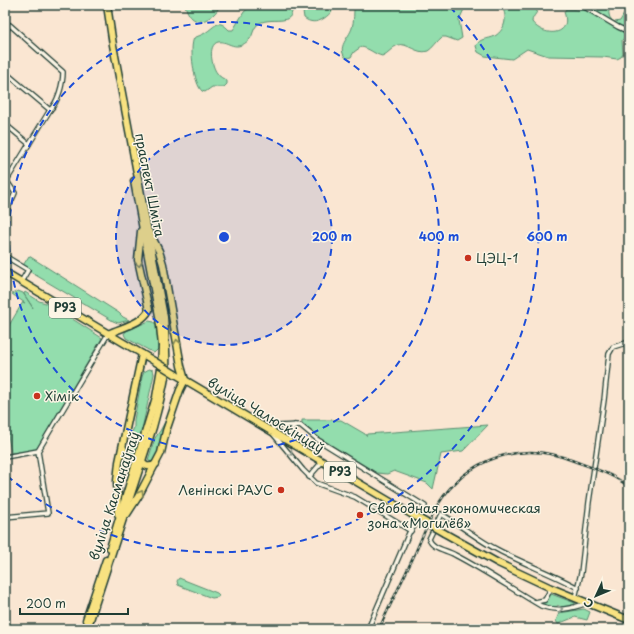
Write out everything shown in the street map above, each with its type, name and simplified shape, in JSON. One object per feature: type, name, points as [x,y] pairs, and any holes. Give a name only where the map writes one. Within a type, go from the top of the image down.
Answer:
[{"type":"main road","name":"праспект Шміта","points":[[104,5],[108,40],[144,226],[164,317],[166,349],[164,369]]},
{"type":"main road","name":"праспект Шміта","points":[[107,5],[144,226]]},
{"type":"main road","points":[[108,334],[140,320],[146,316],[149,310],[138,260],[144,226]]},
{"type":"main road","points":[[120,519],[138,497],[156,464],[161,453],[166,431],[185,380],[181,366],[163,264],[159,252],[144,226]]},
{"type":"main road","name":"вуліца Чалюскінцаў","points":[[5,272],[291,442],[322,462],[444,533],[498,563],[551,588],[629,620]]},
{"type":"main road","points":[[120,519],[117,481],[122,446],[142,354]]},
{"type":"main road","name":"вуліца Касманаўтаў","points":[[83,629],[89,617],[140,458],[161,399],[164,369]]},
{"type":"main road","points":[[122,446],[129,458],[140,458],[146,466],[149,467],[156,464]]},
{"type":"main road","name":"вуліца Касманаўтаў","points":[[87,629],[89,617]]},
{"type":"street","points":[[581,5],[629,32]]},
{"type":"street","points":[[5,31],[10,25],[63,72],[63,79],[54,106],[6,180],[15,193],[5,215]]},
{"type":"street","points":[[5,72],[50,110]]},
{"type":"street","points":[[5,124],[29,144]]},
{"type":"street","points":[[5,256],[28,270],[21,282]]},
{"type":"street","points":[[5,517],[48,513],[38,451],[108,334]]},
{"type":"street","points":[[575,598],[581,573],[609,354],[613,347],[629,342]]},
{"type":"street","points":[[291,442],[289,434],[295,425]]},
{"type":"street","points":[[411,530],[355,497],[316,483],[309,477],[270,430],[278,426],[300,425],[323,443],[426,506],[423,514]]},
{"type":"street","points":[[5,457],[38,451]]},
{"type":"street","points":[[309,477],[322,462]]},
{"type":"street","points":[[578,588],[564,580],[521,562],[496,549],[441,514],[429,539],[430,542],[437,547],[480,569],[549,610],[573,608],[588,603]]},
{"type":"street","points":[[368,629],[411,530],[416,524]]},
{"type":"street","points":[[534,602],[545,600],[551,588]]},
{"type":"green space","points":[[185,5],[220,5],[217,11],[208,19],[199,21],[195,20],[189,15]]},
{"type":"green space","points":[[259,5],[292,5],[292,13],[285,19],[262,22],[257,25],[250,39],[240,46],[222,42],[215,44],[212,47],[212,61],[215,70],[219,76],[227,81],[227,84],[224,87],[212,87],[205,92],[202,91],[199,87],[193,66],[192,50],[194,38],[204,34],[217,24],[222,24],[229,30],[233,30],[244,12],[250,7]]},
{"type":"green space","points":[[302,5],[336,5],[326,17],[313,22],[304,18]]},
{"type":"green space","points":[[354,5],[466,5],[459,20],[462,38],[457,41],[442,37],[430,50],[424,52],[405,45],[398,45],[382,56],[361,47],[354,52],[351,57],[346,58],[342,50],[352,28],[354,19]]},
{"type":"green space","points":[[501,5],[537,5],[537,12],[532,22],[543,31],[556,32],[561,30],[564,26],[566,20],[564,12],[566,9],[580,10],[594,5],[610,5],[609,15],[615,22],[620,21],[624,14],[629,11],[629,37],[626,36],[622,40],[623,54],[617,59],[603,57],[548,56],[527,49],[512,59],[485,56],[478,52],[476,46],[480,41],[495,36],[502,30],[505,22],[505,14]]},
{"type":"green space","points":[[29,256],[129,320],[118,323],[113,321],[22,267]]},
{"type":"green space","name":"Хімік","points":[[18,291],[23,293],[33,308],[24,294],[25,292],[39,301],[49,304],[102,338],[36,450],[11,453],[8,435],[5,433],[5,332],[23,302],[25,303],[12,294]]},
{"type":"green space","points":[[149,321],[154,322],[157,327],[158,349],[154,353],[126,338],[124,334],[126,331]]},
{"type":"green space","points":[[149,369],[153,370],[154,374],[137,452],[135,454],[131,453],[130,450],[131,434],[134,428],[134,420],[142,377],[144,372]]},
{"type":"green space","points":[[166,420],[167,421],[157,456],[155,461],[151,462],[148,460],[155,438]]},
{"type":"green space","points":[[302,420],[341,420],[366,436],[367,434],[488,425],[463,451],[441,454],[433,489],[427,483],[394,471],[387,474],[377,473],[318,437],[302,423]]},
{"type":"green space","points":[[179,578],[219,595],[218,597],[212,598],[178,585],[177,581]]},
{"type":"green space","points":[[551,594],[575,604],[558,608],[542,605],[542,603],[545,602]]},
{"type":"green space","points":[[584,609],[590,612],[587,620],[575,617],[558,624],[556,621],[559,613]]},
{"type":"railway","points":[[379,629],[437,506],[449,489],[464,475],[480,465],[497,457],[516,453],[535,452],[554,455],[574,461],[616,478],[629,487]]},
{"type":"place","name":"ЦЭЦ-1","points":[[468,258]]},
{"type":"place","name":"Хімік","points":[[37,396]]},
{"type":"place","name":"Ленінскі РАУС","points":[[281,490]]},
{"type":"place","name":"Свободная экономическая зона «Могилёв»","points":[[360,515]]}]
